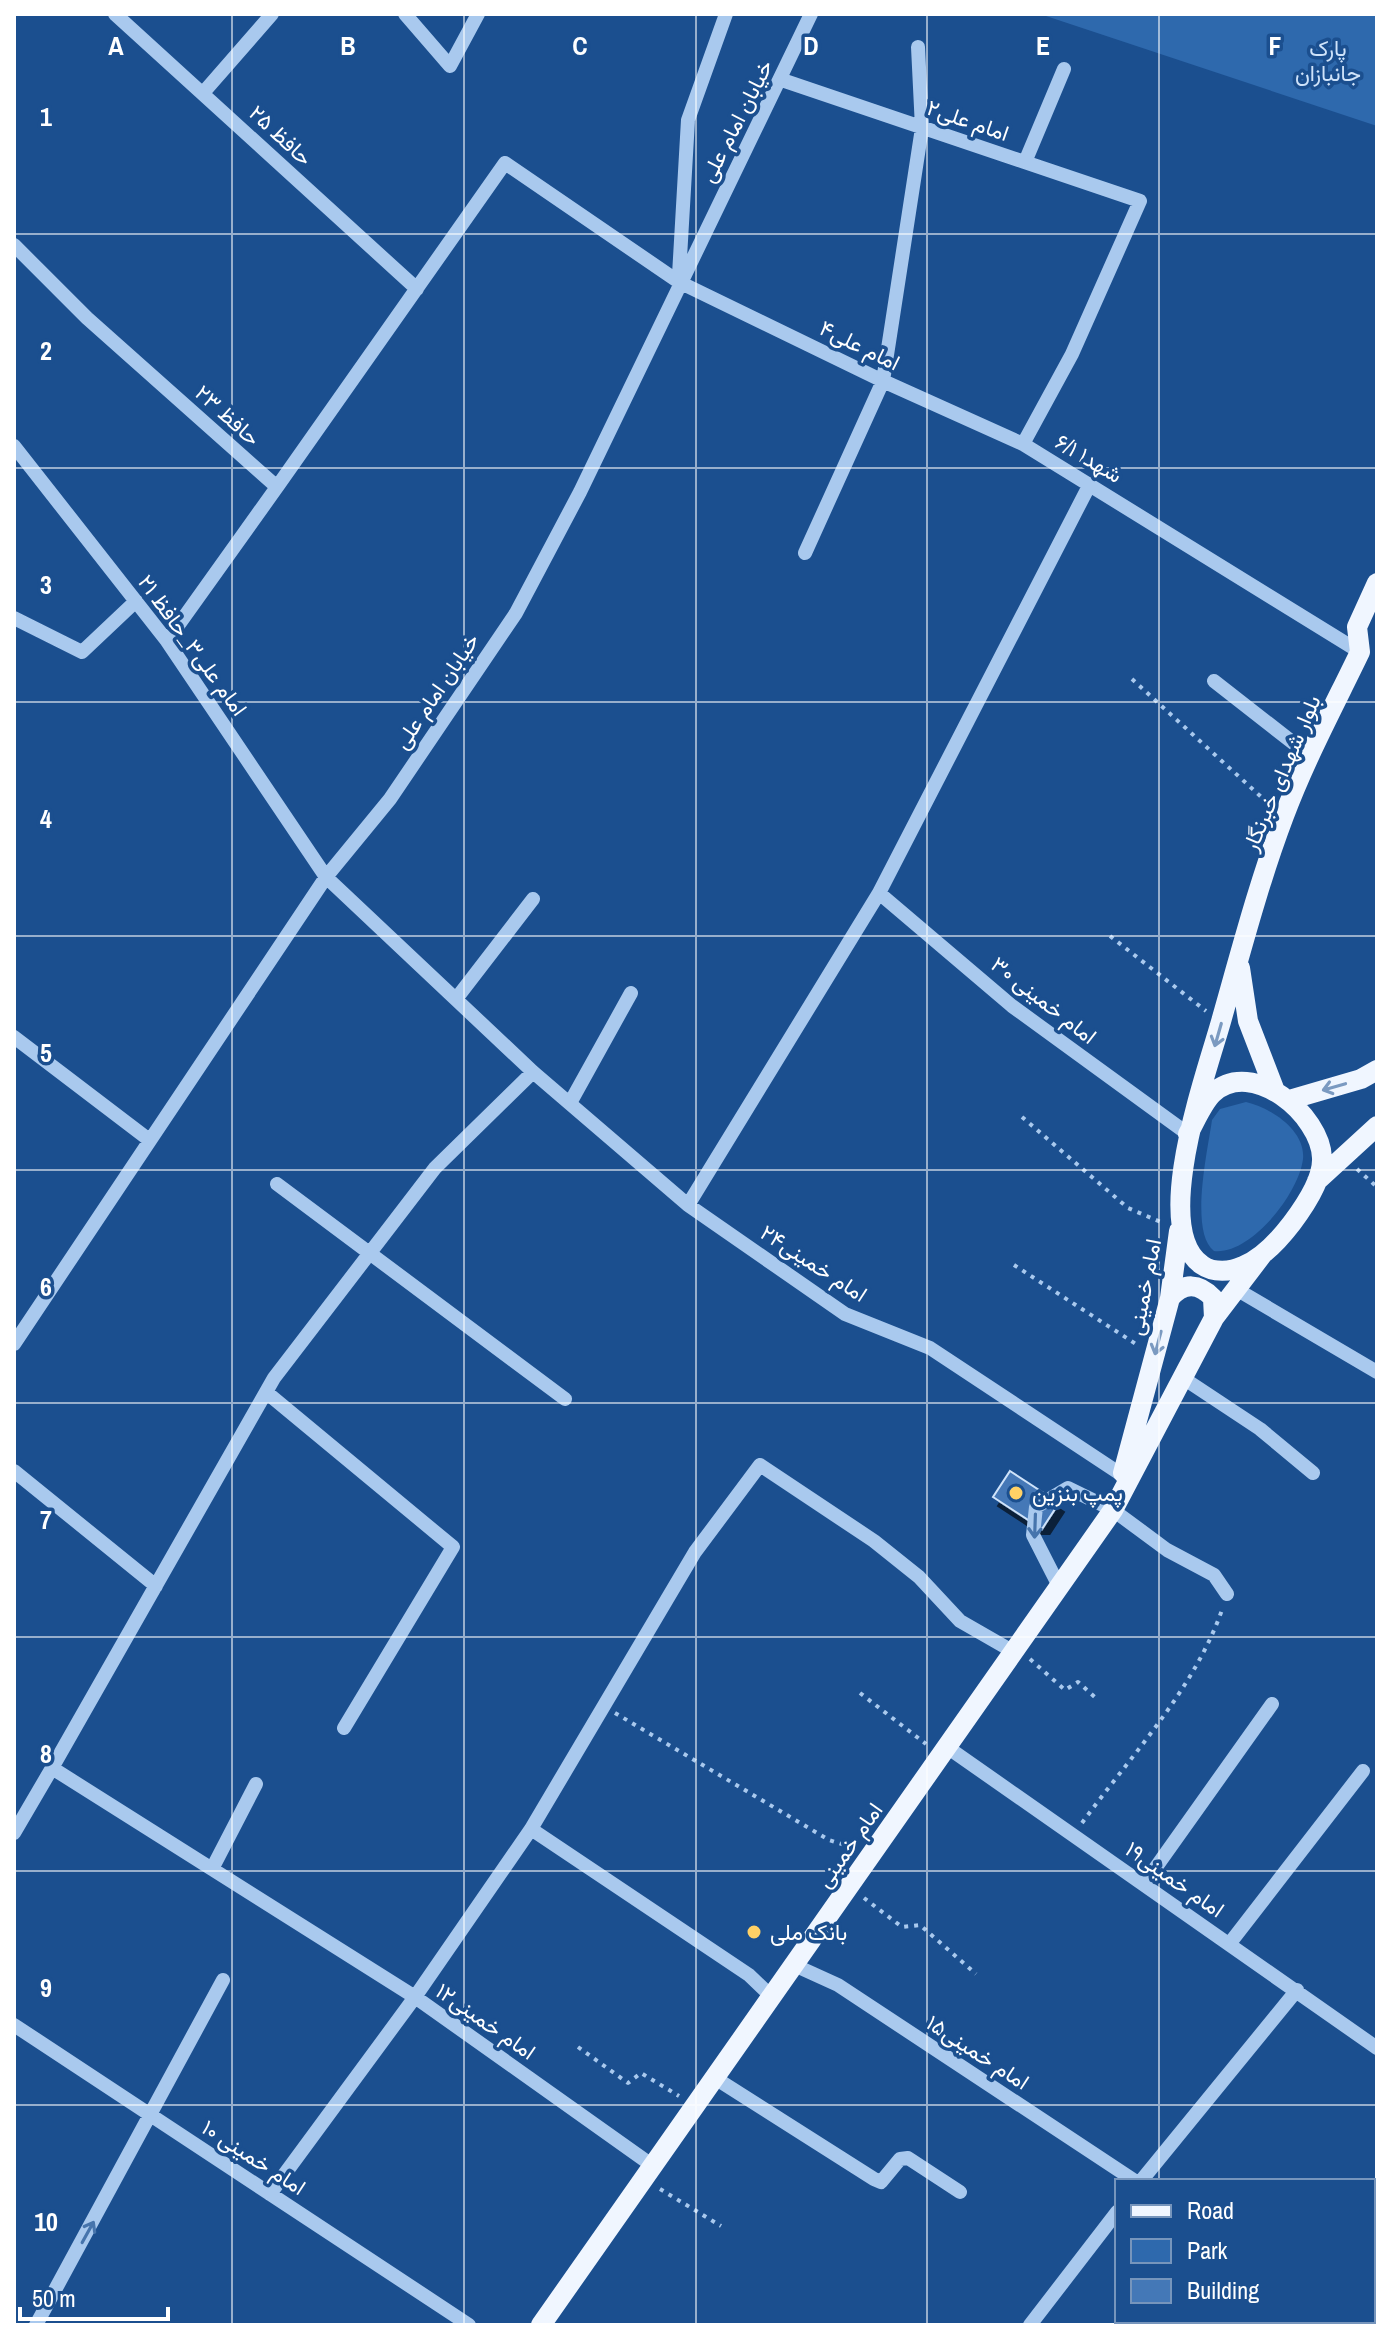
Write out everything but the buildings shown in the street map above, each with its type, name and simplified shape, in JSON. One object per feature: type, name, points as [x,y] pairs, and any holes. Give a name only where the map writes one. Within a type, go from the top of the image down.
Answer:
[{"type":"main road","points":[[1368,647],[1357,627],[1377,583]]},
{"type":"main road","name":"بلوار شهدای خبرنگار","points":[[1188,1134],[1238,960],[1284,817],[1310,756],[1368,647]]},
{"type":"main road","name":"بلوار شهدای خبرنگار","points":[[1238,960],[1248,1021],[1282,1096]]},
{"type":"main road","points":[[1282,1096],[1361,1079],[1377,1070]]},
{"type":"main road","points":[[1247,1083],[1282,1096],[1318,1136],[1323,1160],[1314,1184],[1302,1209],[1262,1255],[1241,1267],[1224,1271],[1207,1269],[1191,1258],[1180,1221],[1188,1134],[1212,1093],[1226,1085],[1247,1083]]},
{"type":"main road","points":[[1314,1184],[1377,1126]]},
{"type":"main road","name":"امام خمینی","points":[[1113,1510],[1170,1298],[1180,1221]]},
{"type":"main road","name":"امام خمینی","points":[[541,2325],[1113,1510],[1214,1318],[1262,1255]]},
{"type":"main road","points":[[1170,1298],[1186,1286],[1197,1286],[1213,1298],[1214,1318]]},
{"type":"street","name":"حافظ ۲۵","points":[[115,14],[417,289]]},
{"type":"street","points":[[203,93],[272,14]]},
{"type":"street","points":[[405,14],[450,66],[478,14]]},
{"type":"street","points":[[679,282],[688,120],[726,14]]},
{"type":"street","name":"خیابان امام علی","points":[[14,1344],[148,1139],[326,877],[390,799],[516,613],[580,492],[679,282],[782,80],[811,14]]},
{"type":"street","points":[[805,553],[883,381],[922,128],[918,47]]},
{"type":"street","points":[[1025,162],[1064,69]]},
{"type":"street","name":"امام علی۲","points":[[782,80],[1140,201]]},
{"type":"street","name":"امام علی۴","points":[[417,289],[505,163],[679,282],[883,381],[1023,444]]},
{"type":"street","name":"شهد۱ ۶/۱","points":[[1140,201],[1072,354],[1023,444],[1368,647]]},
{"type":"street","name":"حافظ ۲۳","points":[[14,245],[87,318],[277,487]]},
{"type":"street","points":[[167,641],[417,289]]},
{"type":"street","name":"امام علی۳_حافظ ۲۱","points":[[14,446],[167,641],[326,877],[456,999]]},
{"type":"street","points":[[688,1205],[879,893],[1090,484]]},
{"type":"street","points":[[14,618],[82,652],[136,601]]},
{"type":"street","points":[[1214,681],[1310,756]]},
{"type":"street","name":"امام خمینی ۳۰","points":[[879,893],[1012,1006],[1188,1134]]},
{"type":"street","points":[[456,999],[533,899]]},
{"type":"street","points":[[570,1103],[631,993]]},
{"type":"street","name":"امام خمینی۲۴","points":[[456,999],[533,1072],[688,1205],[845,1314],[930,1348],[1122,1475]]},
{"type":"street","points":[[14,1037],[148,1139]]},
{"type":"street","points":[[14,1833],[266,1392],[435,1168],[533,1072]]},
{"type":"street","points":[[277,1184],[565,1399]]},
{"type":"street","points":[[1236,1289],[1377,1372]]},
{"type":"street","points":[[1183,1378],[1260,1429],[1313,1473]]},
{"type":"street","points":[[266,1392],[453,1547],[344,1728]]},
{"type":"street","points":[[52,1768],[415,1997],[531,1829],[695,1552],[760,1465],[874,1541],[919,1577],[960,1621],[1015,1649]]},
{"type":"street","points":[[14,1471],[156,1586]]},
{"type":"street","points":[[1059,1586],[1033,1535],[1036,1507],[1068,1488],[1113,1510],[1167,1550],[1214,1575],[1227,1594]]},
{"type":"street","points":[[1144,1884],[1272,1704]]},
{"type":"street","name":"امام خمینی۱۹","points":[[944,1751],[1073,1835],[1377,2048]]},
{"type":"street","points":[[1230,1943],[1363,1771]]},
{"type":"street","points":[[212,1869],[256,1784]]},
{"type":"street","points":[[531,1829],[749,1975],[772,1997]]},
{"type":"street","name":"امام خمینی۱۵","points":[[794,1965],[838,1985],[1135,2179]]},
{"type":"street","points":[[36,2325],[223,1980]]},
{"type":"street","points":[[1140,2179],[1297,1990]]},
{"type":"street","name":"امام خمینی۱۲","points":[[270,2194],[415,1997],[649,2172]]},
{"type":"street","name":"امام خمینی ۱۰","points":[[14,2025],[469,2325]]},
{"type":"street","points":[[715,2078],[874,2179],[881,2182],[900,2159],[908,2158],[960,2192]]},
{"type":"street","points":[[1030,2325],[1115,2215]]},
{"type":"path","points":[[1132,679],[1220,763],[1284,817]]},
{"type":"path","points":[[1110,936],[1174,989],[1221,1021]]},
{"type":"path","points":[[1022,1117],[1128,1208],[1180,1221]]},
{"type":"path","points":[[1343,1157],[1377,1187]]},
{"type":"path","points":[[1014,1265],[1155,1356]]},
{"type":"path","points":[[1073,1835],[1161,1719],[1211,1642],[1227,1594]]},
{"type":"path","points":[[1015,1649],[1065,1690],[1078,1682],[1097,1699]]},
{"type":"path","points":[[860,1693],[944,1751]]},
{"type":"path","points":[[603,1706],[829,1840],[872,1854]]},
{"type":"path","points":[[849,1887],[902,1927],[920,1925],[976,1974]]},
{"type":"path","points":[[578,2047],[628,2083],[641,2073],[695,2106]]},
{"type":"path","points":[[649,2172],[721,2226]]},
{"type":"green space","name":"پارک جانبازان","points":[[1040,14],[1377,14],[1377,126]]},
{"type":"green space","points":[[1246,1102],[1275,1115],[1299,1139],[1303,1159],[1300,1173],[1283,1204],[1257,1233],[1228,1250],[1214,1251],[1207,1241],[1201,1209],[1212,1120],[1220,1109]]},
{"type":"place","name":"پمپ بنزین","points":[[1016,1493]]},
{"type":"place","name":"بانک ملی","points":[[754,1932]]}]
